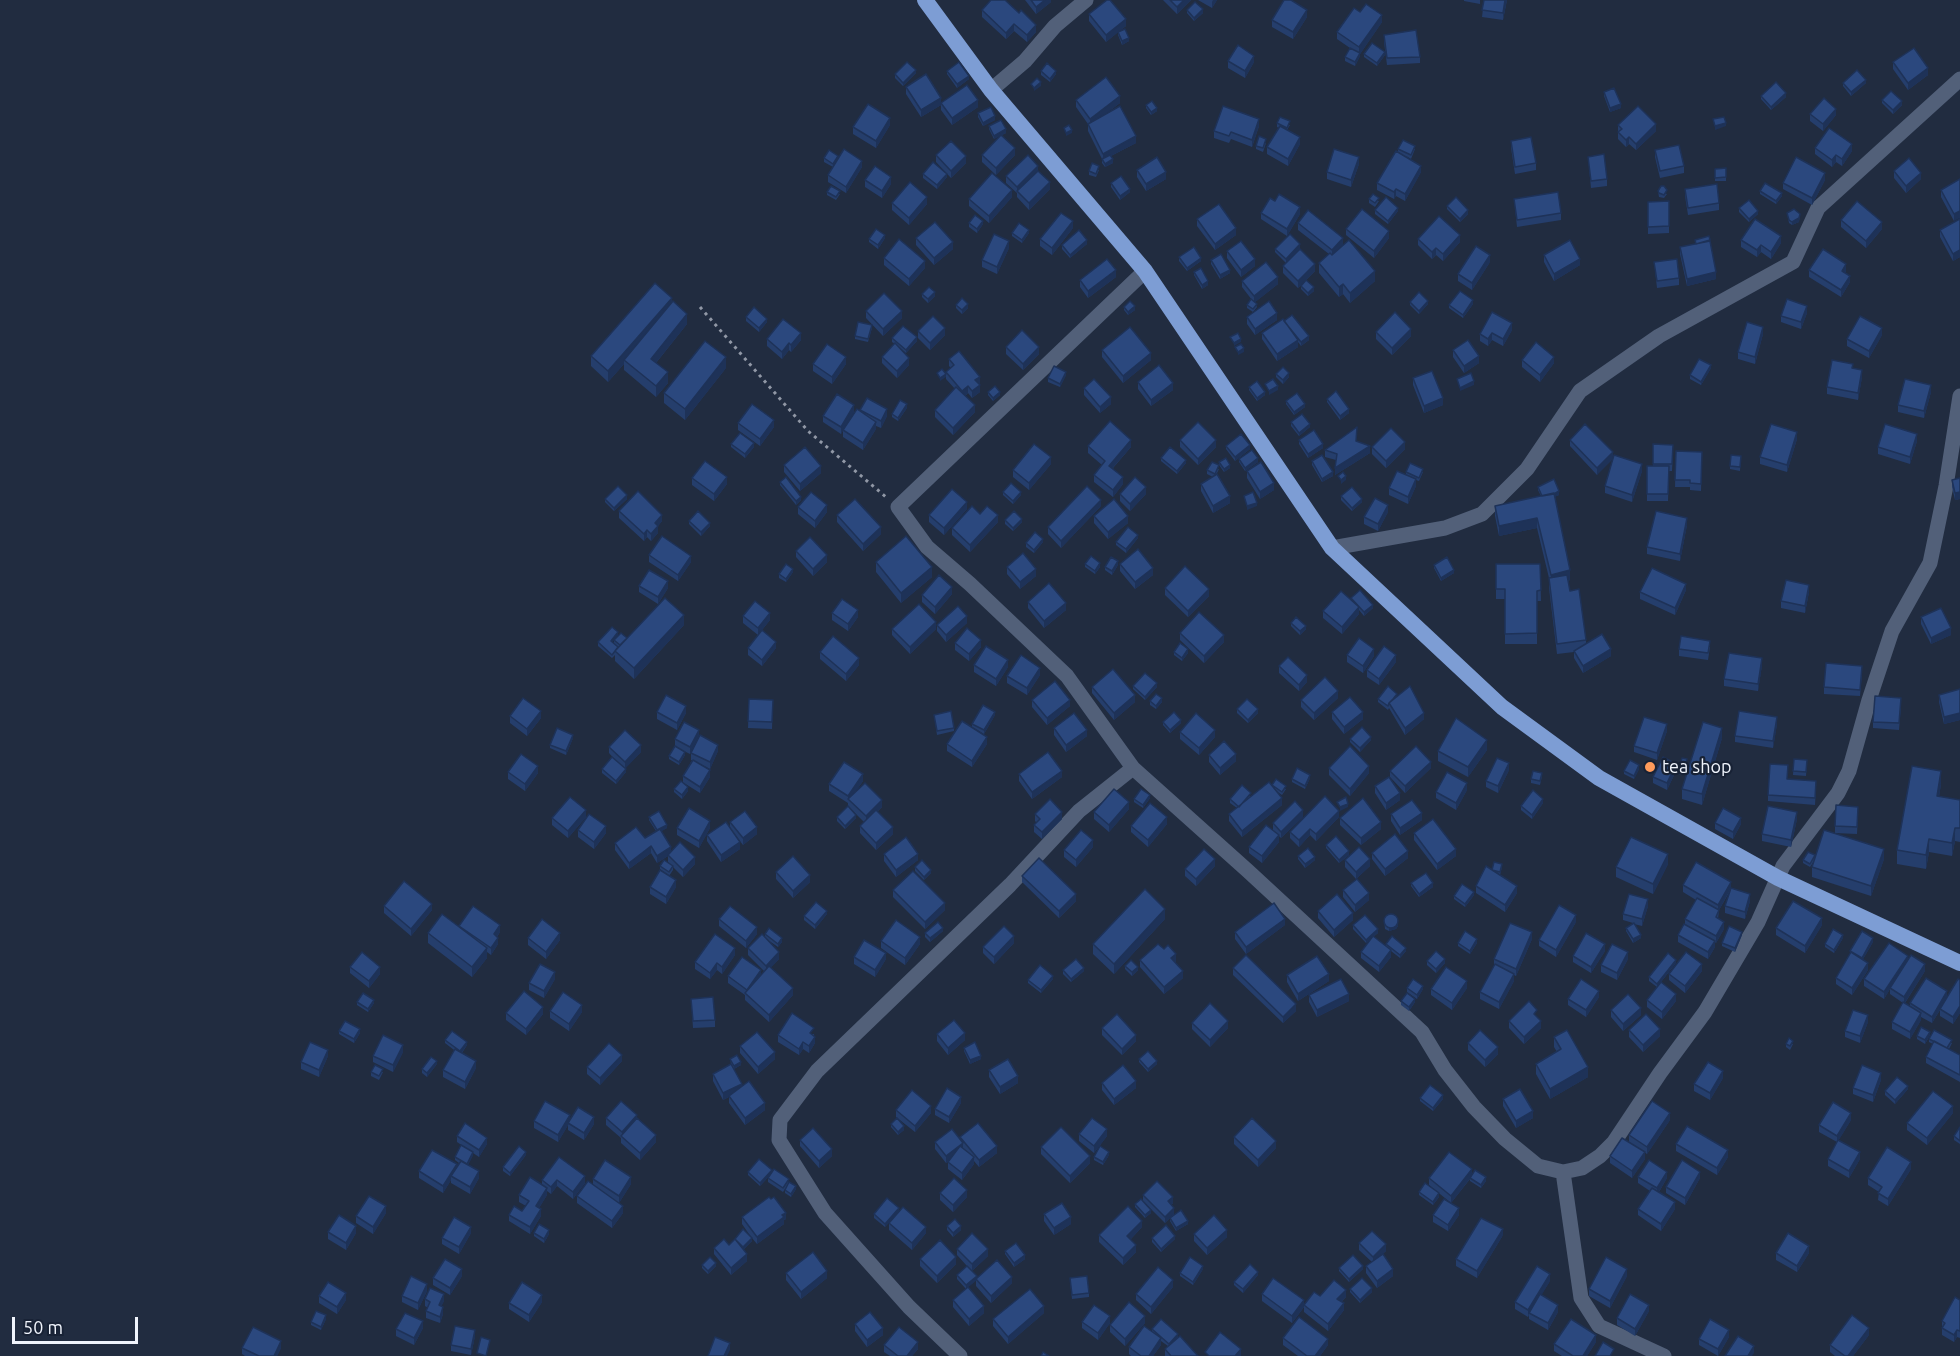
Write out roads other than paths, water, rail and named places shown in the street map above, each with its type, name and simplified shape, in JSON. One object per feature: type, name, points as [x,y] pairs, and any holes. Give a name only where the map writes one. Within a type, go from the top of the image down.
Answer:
[{"type":"highway","points":[[925,0],[991,90],[1145,271],[1332,548],[1502,707],[1599,778],[1778,878],[1960,963]]},
{"type":"street","points":[[991,90],[1025,61],[1055,26],[1086,0]]},
{"type":"street","points":[[1332,548],[1444,528],[1482,514],[1527,469],[1580,391],[1659,336],[1793,262],[1818,208],[1960,79]]},
{"type":"street","points":[[1145,271],[898,507],[927,547],[970,584],[1066,676],[1133,768],[1422,1032],[1445,1070],[1474,1107],[1505,1139],[1538,1166],[1563,1172],[1582,1168],[1600,1156],[1614,1142],[1660,1073],[1705,1012],[1758,922],[1783,866],[1838,793],[1849,771],[1869,700],[1892,632],[1929,562],[1946,486],[1960,396]]},
{"type":"street","points":[[960,1356],[909,1307],[825,1213],[779,1140],[780,1120],[817,1071],[1010,885],[1079,811],[1133,768]]},
{"type":"street","points":[[1563,1172],[1581,1298],[1599,1326],[1664,1356]]},
{"type":"place","name":"tea shop","points":[[1650,767]]}]
